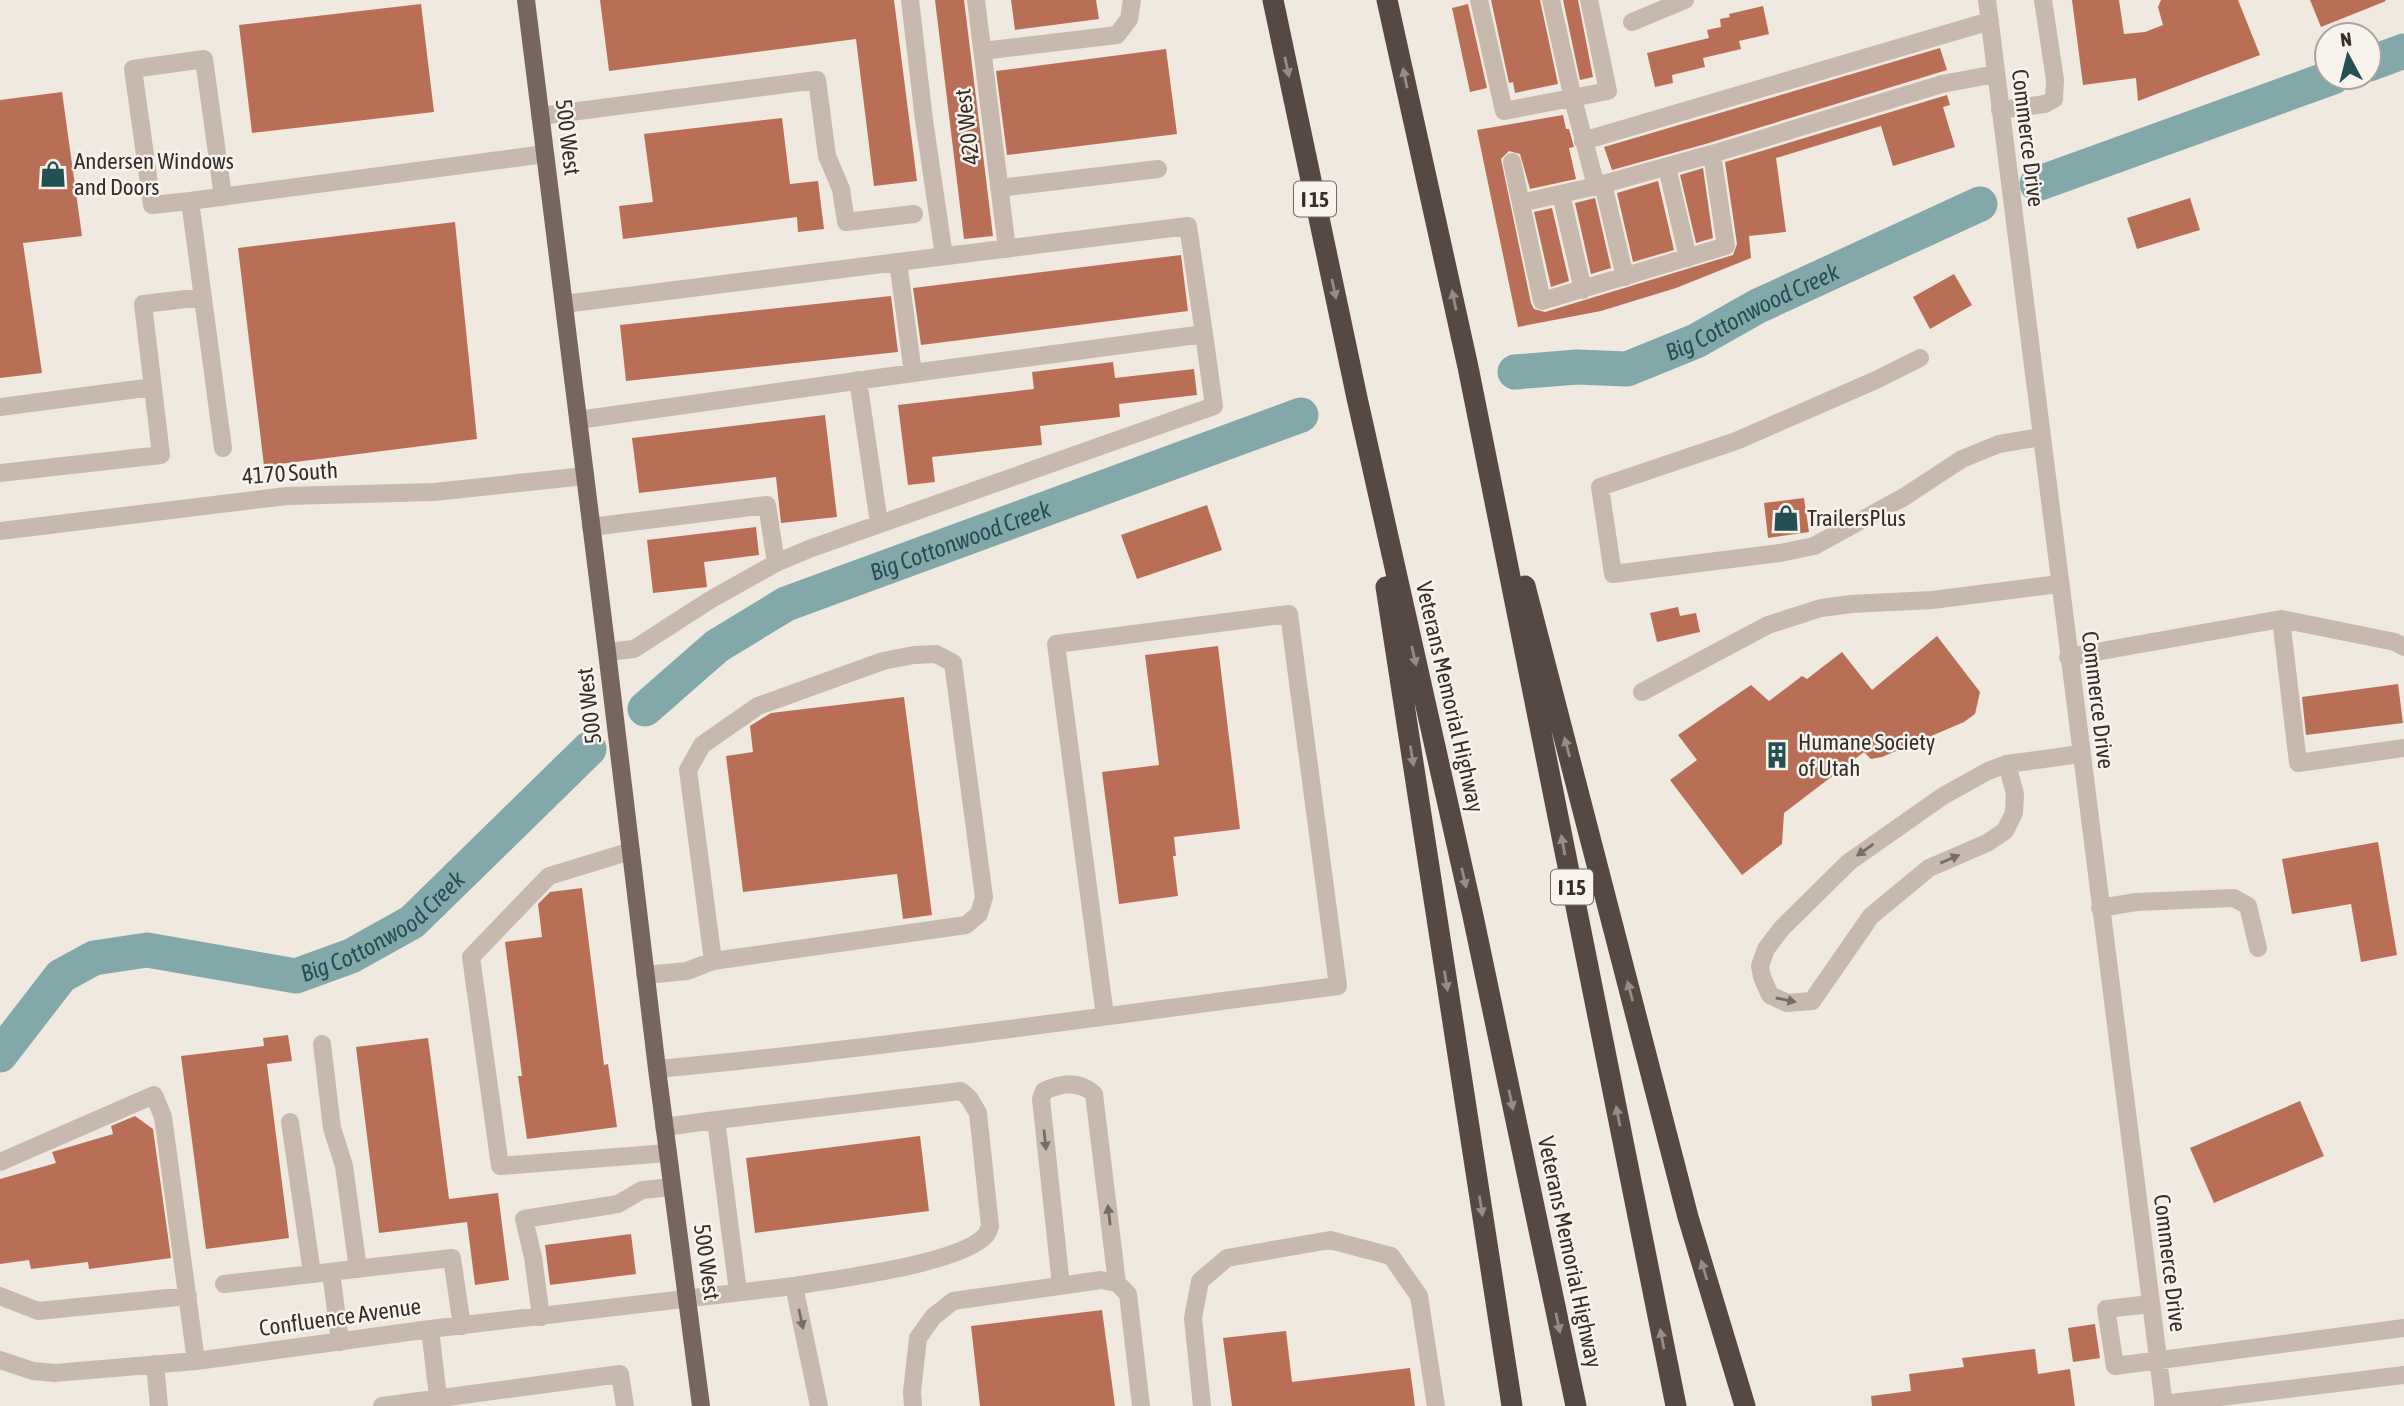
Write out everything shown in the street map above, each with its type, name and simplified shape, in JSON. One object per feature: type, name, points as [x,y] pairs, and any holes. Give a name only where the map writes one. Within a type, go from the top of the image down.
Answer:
[{"type":"highway","name":"Veterans Memorial Highway","points":[[1273,0],[1357,398],[1476,930],[1576,1406]]},
{"type":"highway","name":"I 15","points":[[1387,0],[1468,367],[1676,1406]]},
{"type":"highway","points":[[1468,367],[1688,1217],[1745,1406]]},
{"type":"highway","points":[[1357,398],[1512,1406]]},
{"type":"main road","name":"500 West","points":[[526,0],[671,1187],[701,1406]]},
{"type":"street","points":[[910,0],[944,256]]},
{"type":"street","name":"420 West","points":[[976,0],[1007,249]]},
{"type":"street","points":[[982,51],[1117,35],[1129,19],[1132,0]]},
{"type":"street","points":[[1479,0],[1504,111],[1608,91],[1589,0]]},
{"type":"street","points":[[1551,0],[1583,141],[1599,185],[1625,277]]},
{"type":"street","points":[[1632,22],[1685,0]]},
{"type":"street","name":"Commerce Drive","points":[[1987,0],[2163,1405]]},
{"type":"street","points":[[2000,110],[2045,104],[2054,99],[2055,80],[2043,0]]},
{"type":"street","points":[[1583,141],[1990,21]]},
{"type":"street","points":[[223,197],[204,59],[133,69],[152,205],[223,197],[545,154]]},
{"type":"street","points":[[1521,203],[1667,167],[1942,84],[1995,74]]},
{"type":"street","points":[[540,116],[817,80],[827,156],[841,190],[846,222],[914,214]]},
{"type":"street","points":[[1512,162],[1542,301],[1726,246],[1712,154]]},
{"type":"street","points":[[1667,167],[1688,258]]},
{"type":"street","points":[[999,188],[1158,169]]},
{"type":"street","points":[[1561,194],[1583,290]]},
{"type":"street","points":[[190,201],[223,448]]},
{"type":"street","points":[[564,304],[1188,226],[1214,406],[879,523],[776,563],[710,600],[635,649],[607,652]]},
{"type":"street","points":[[898,262],[913,373]]},
{"type":"street","points":[[0,473],[161,455],[143,304],[203,297]]},
{"type":"street","points":[[578,420],[1204,334]]},
{"type":"street","points":[[1920,358],[1736,441],[1600,486],[1613,574],[1780,553],[1814,546],[1904,497],[1962,459],[1999,444],[2041,437]]},
{"type":"street","points":[[858,380],[879,523]]},
{"type":"street","points":[[0,407],[153,387]]},
{"type":"street","name":"4170 South","points":[[0,531],[287,496],[434,492],[585,476]]},
{"type":"street","points":[[591,527],[767,505],[776,563]]},
{"type":"street","points":[[1642,692],[1768,625],[1821,608],[1932,600],[2059,584]]},
{"type":"street","points":[[657,1069],[745,1060],[1105,1016],[1338,986],[1289,614],[1056,644],[1105,1016]]},
{"type":"street","points":[[2068,657],[2281,619],[2395,642],[2404,647]]},
{"type":"street","points":[[2281,619],[2298,764],[2404,748]]},
{"type":"street","points":[[645,975],[687,971],[713,961],[966,925],[979,914],[984,897],[953,663],[936,654],[883,661],[758,706],[702,746],[688,770],[713,961]]},
{"type":"street","points":[[2007,765],[2015,794],[2014,813],[2005,831],[1987,843],[1930,868],[1871,916],[1812,1001],[1787,1003],[1770,995],[1760,966],[1766,948],[1849,862],[1969,779],[2007,765],[2080,754]]},
{"type":"street","points":[[631,850],[549,876],[471,957],[500,1166],[668,1153]]},
{"type":"street","points":[[2100,908],[2136,902],[2234,898],[2248,906],[2258,948]]},
{"type":"street","points":[[322,1044],[332,1128],[344,1166],[358,1269]]},
{"type":"street","points":[[1061,1286],[1041,1099],[1044,1091],[1075,1083],[1087,1087],[1094,1094],[1116,1283]]},
{"type":"street","name":"Confluence Avenue","points":[[0,1360],[33,1371],[55,1373],[196,1361],[430,1329],[794,1286],[920,1264],[966,1247],[986,1236],[990,1226],[978,1113],[961,1091],[716,1119]]},
{"type":"street","points":[[0,1162],[154,1095],[163,1116],[196,1361]]},
{"type":"street","points":[[664,1127],[716,1119],[738,1292]]},
{"type":"street","points":[[290,1122],[312,1273]]},
{"type":"street","points":[[541,1317],[533,1257],[523,1219],[618,1204],[642,1191],[671,1187]]},
{"type":"street","points":[[1202,1406],[1193,1318],[1200,1282],[1227,1258],[1330,1240],[1391,1256],[1419,1296],[1436,1406]]},
{"type":"street","points":[[224,1284],[452,1258],[462,1326]]},
{"type":"street","points":[[331,1272],[340,1342]]},
{"type":"street","points":[[913,1406],[918,1338],[933,1317],[953,1301],[1101,1280],[1116,1283],[1128,1294],[1141,1406]]},
{"type":"street","points":[[794,1286],[819,1406]]},
{"type":"street","points":[[0,1296],[38,1311],[188,1296]]},
{"type":"street","points":[[2150,1304],[2106,1309],[2115,1366],[2404,1328]]},
{"type":"street","points":[[430,1329],[439,1402]]},
{"type":"street","points":[[155,1364],[159,1406]]},
{"type":"street","points":[[382,1406],[439,1402],[620,1374],[625,1406]]},
{"type":"street","points":[[2163,1405],[2404,1375]]},
{"type":"building","points":[[600,0],[894,0],[917,181],[874,186],[856,39],[609,71]]},
{"type":"building","points":[[935,0],[964,0],[993,236],[964,239]]},
{"type":"building","points":[[1011,0],[1096,0],[1099,19],[1015,30]]},
{"type":"building","points":[[1491,0],[1540,0],[1558,84],[1515,93],[1513,82],[1509,83]]},
{"type":"building","points":[[1563,0],[1578,0],[1593,77],[1580,80]]},
{"type":"building","points":[[2072,0],[2119,0],[2124,34],[2145,32],[2163,25],[2158,7],[2161,0],[2238,0],[2260,55],[2138,101],[2136,78],[2083,85]]},
{"type":"building","points":[[2310,0],[2386,1],[2336,21],[2319,21]]},
{"type":"building","points":[[421,4],[434,112],[252,133],[239,25]]},
{"type":"building","points":[[1468,4],[1487,88],[1470,92],[1452,8]]},
{"type":"building","points":[[1763,6],[1769,34],[1739,41],[1741,49],[1703,58],[1705,67],[1672,75],[1673,83],[1655,87],[1647,53],[1709,38],[1707,30],[1721,27],[1720,19],[1730,17],[1729,14]]},
{"type":"building","points":[[1940,48],[1947,70],[1709,143],[1612,170],[1604,147]]},
{"type":"building","points":[[1166,49],[1177,134],[1007,155],[996,71]]},
{"type":"building","points":[[62,92],[82,236],[23,243],[42,373],[0,378],[0,100]]},
{"type":"building","points":[[1947,95],[1950,105],[1943,107],[1955,147],[1893,166],[1881,126],[1776,158],[1786,232],[1749,236],[1751,258],[1676,288],[1601,311],[1518,327],[1477,130],[1563,115],[1566,129],[1569,129],[1574,147],[1569,148],[1576,179],[1530,189],[1520,154],[1509,151],[1501,159],[1531,303],[1534,309],[1545,312],[1733,255],[1737,244],[1725,162]]},
{"type":"building","points":[[782,118],[790,184],[818,181],[824,229],[798,232],[797,217],[623,239],[619,206],[653,202],[644,134]]},
{"type":"building","points":[[1703,168],[1713,238],[1696,243],[1680,175]]},
{"type":"building","points":[[1658,181],[1674,250],[1633,262],[1617,193]]},
{"type":"building","points":[[1595,198],[1611,268],[1591,274],[1575,203]]},
{"type":"building","points":[[2190,198],[2200,230],[2137,249],[2127,218]]},
{"type":"building","points":[[1552,208],[1569,281],[1551,287],[1534,212]]},
{"type":"building","points":[[455,222],[477,439],[264,466],[238,248]]},
{"type":"building","points":[[1181,255],[1188,311],[921,345],[913,288]]},
{"type":"building","points":[[1954,274],[1972,305],[1930,329],[1913,297]]},
{"type":"building","points":[[891,296],[898,352],[626,381],[620,325]]},
{"type":"building","points":[[1113,362],[1115,378],[1194,369],[1197,395],[1119,404],[1120,417],[1040,426],[1042,445],[932,457],[935,482],[908,485],[898,405],[1034,389],[1032,372]]},
{"type":"building","points":[[825,415],[837,517],[781,523],[776,477],[639,493],[632,438]]},
{"type":"building","name":"TrailersPlus","points":[[1804,498],[1809,532],[1768,538],[1764,503]]},
{"type":"building","points":[[1207,505],[1222,550],[1137,579],[1121,535]]},
{"type":"building","points":[[756,527],[759,555],[704,562],[707,587],[653,593],[647,540]]},
{"type":"building","points":[[1678,607],[1680,616],[1696,613],[1700,632],[1657,642],[1650,613]]},
{"type":"building","name":"Humane Society of Utah","points":[[1937,636],[1980,692],[1975,714],[1964,722],[1882,757],[1871,759],[1864,752],[1784,813],[1782,844],[1742,875],[1670,780],[1697,760],[1678,735],[1751,685],[1769,701],[1802,676],[1807,679],[1842,652],[1872,690]]},
{"type":"building","points":[[1218,646],[1240,829],[1174,837],[1176,856],[1173,856],[1178,896],[1119,904],[1102,772],[1159,765],[1145,655]]},
{"type":"building","points":[[2398,684],[2403,723],[2306,735],[2302,697]]},
{"type":"building","points":[[904,697],[932,915],[903,919],[897,874],[743,892],[726,756],[753,752],[750,726],[771,713]]},
{"type":"building","points":[[2378,842],[2397,955],[2361,962],[2351,904],[2292,914],[2282,859]]},
{"type":"building","points":[[582,888],[604,1065],[608,1064],[617,1127],[527,1139],[505,942],[542,937],[538,904],[550,892]]},
{"type":"building","points":[[288,1035],[292,1061],[267,1064],[289,1238],[206,1249],[181,1056],[264,1046],[263,1038]]},
{"type":"building","points":[[428,1038],[449,1199],[498,1193],[509,1280],[475,1285],[467,1222],[379,1233],[356,1047]]},
{"type":"building","points":[[2300,1101],[2324,1156],[2214,1203],[2190,1148]]},
{"type":"building","points":[[135,1116],[153,1129],[171,1258],[89,1269],[88,1262],[31,1269],[29,1260],[0,1264],[0,1179],[56,1163],[52,1152],[113,1134],[111,1126]]},
{"type":"building","points":[[920,1136],[929,1211],[755,1233],[746,1158]]},
{"type":"building","points":[[631,1234],[636,1274],[550,1285],[545,1245]]},
{"type":"building","points":[[1102,1310],[1115,1406],[980,1406],[971,1326]]},
{"type":"building","points":[[2095,1324],[2100,1358],[2073,1362],[2068,1328]]},
{"type":"building","points":[[1286,1331],[1292,1382],[1410,1368],[1415,1406],[1232,1406],[1223,1338]]},
{"type":"building","points":[[2035,1349],[2038,1374],[2070,1369],[2075,1406],[1872,1406],[1871,1396],[1911,1391],[1909,1374],[1964,1367],[1962,1358]]},
{"type":"waterway","name":"Big Cottonwood Creek","points":[[2383,59],[2404,51]]},
{"type":"waterway","name":"Big Cottonwood Creek","points":[[2037,184],[2313,84]]},
{"type":"waterway","name":"Big Cottonwood Creek","points":[[1515,372],[1577,367],[1627,369],[1696,341],[1758,306],[1980,204]]},
{"type":"waterway","name":"Big Cottonwood Creek","points":[[645,709],[717,646],[786,604],[1301,415]]},
{"type":"waterway","name":"Big Cottonwood Creek","points":[[0,1055],[61,976],[94,958],[147,950],[296,976],[351,956],[412,922],[589,749]]},
{"type":"place","name":"Andersen Windows and Doors","points":[[53,174]]},
{"type":"place","name":"TrailersPlus","points":[[1786,518]]},
{"type":"place","name":"Humane Society of Utah","points":[[1777,755]]}]
